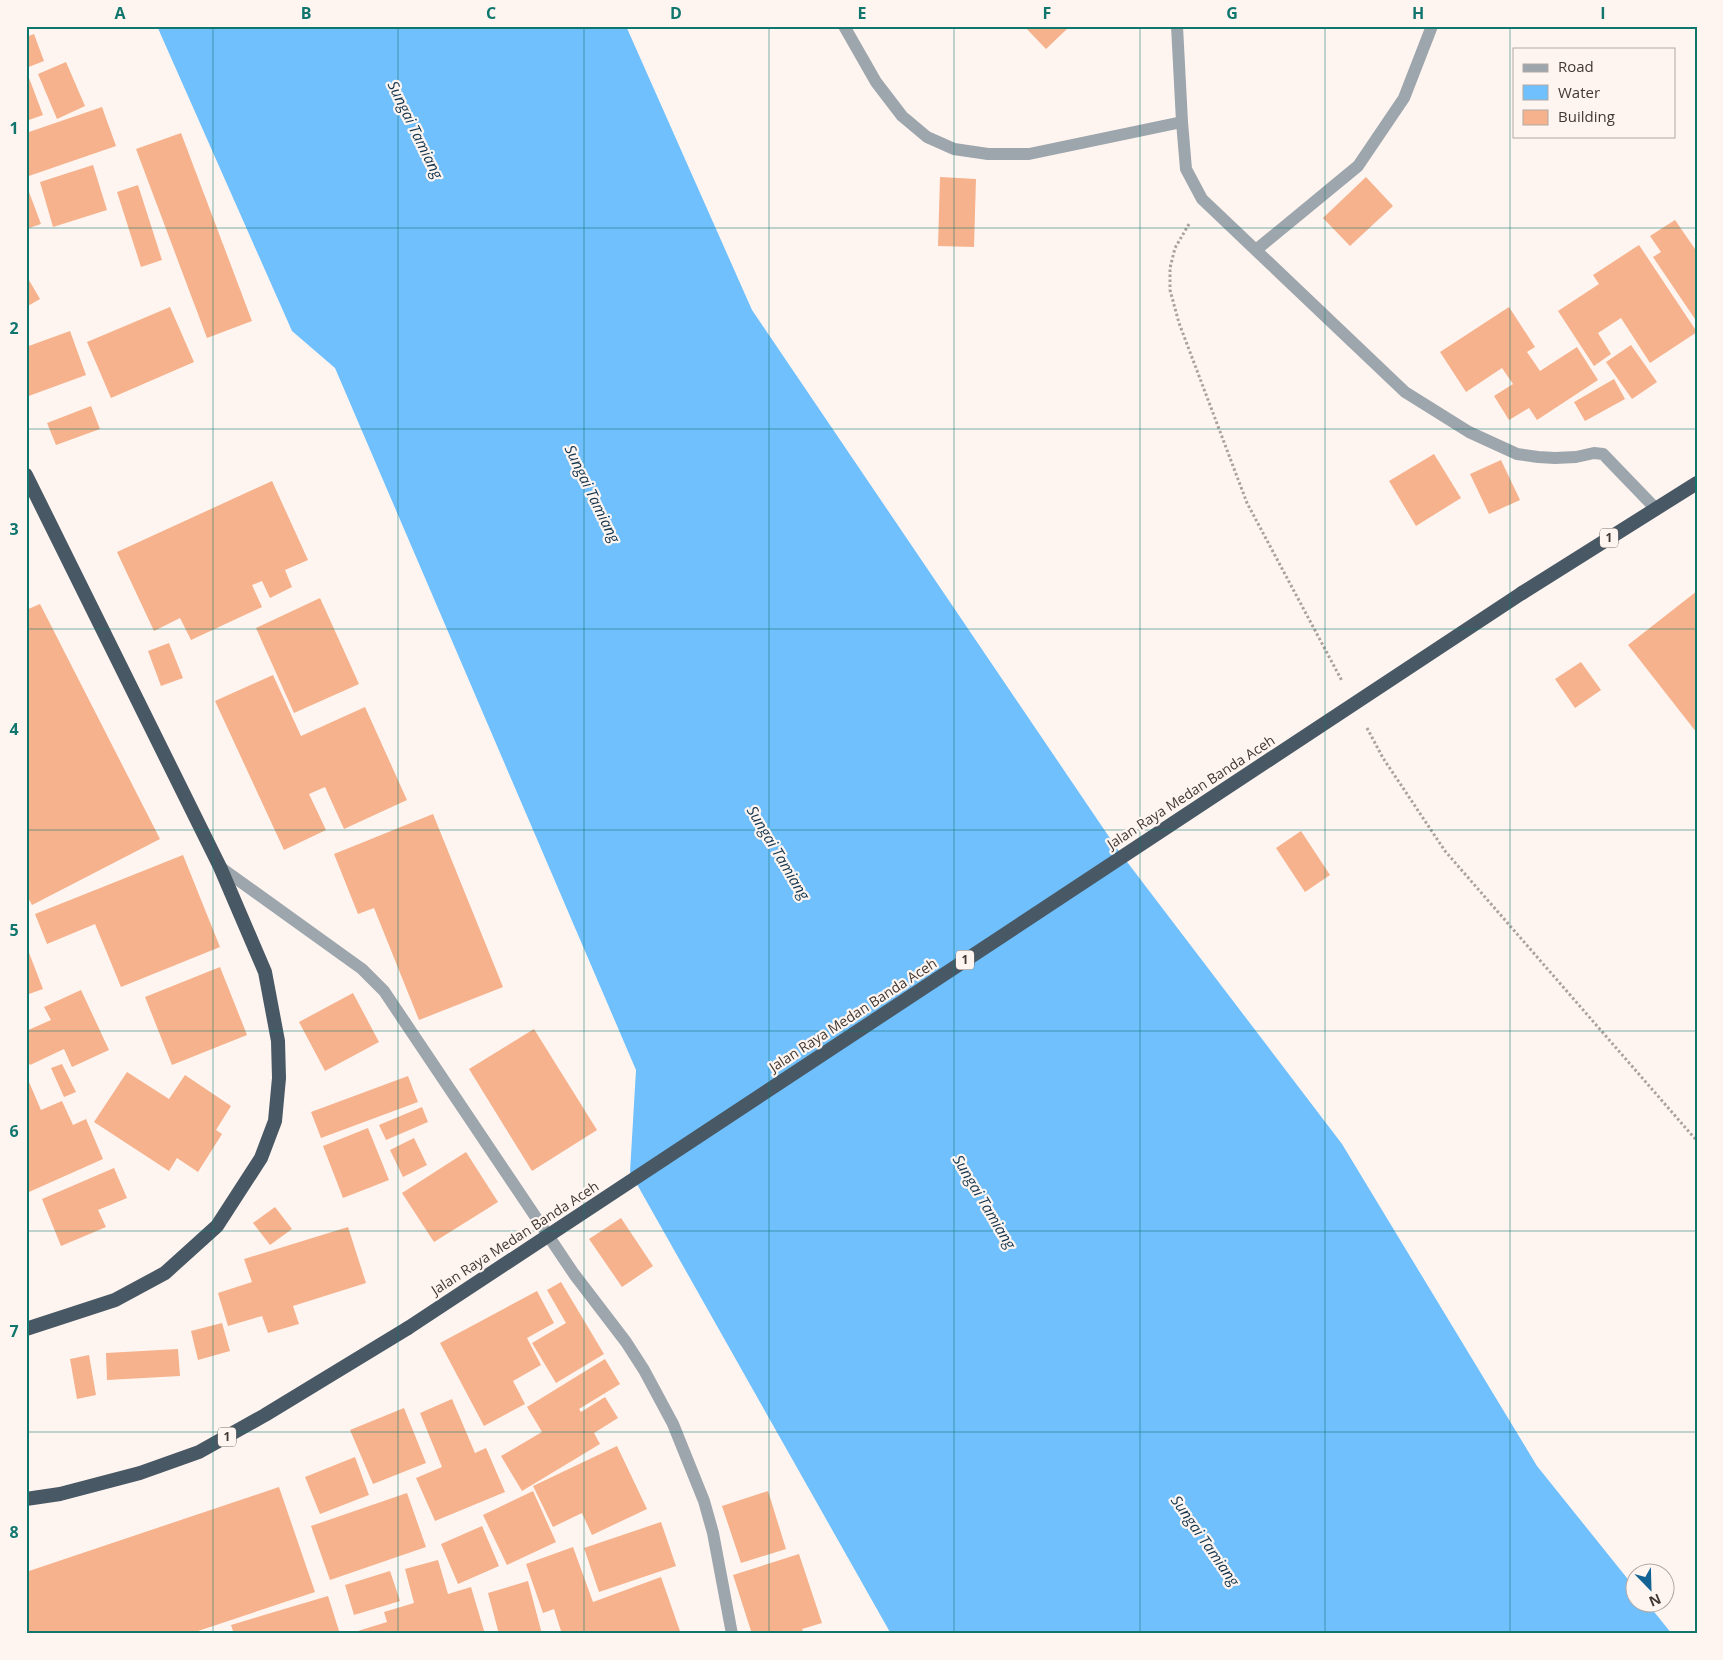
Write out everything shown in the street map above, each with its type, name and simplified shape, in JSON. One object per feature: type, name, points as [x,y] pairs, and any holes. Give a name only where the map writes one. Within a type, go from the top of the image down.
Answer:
[{"type":"highway","points":[[26,475],[220,867],[266,972],[278,1041],[279,1078],[275,1121],[261,1158],[217,1226],[166,1273],[115,1300],[26,1329]]},
{"type":"highway","name":"Jalan Raya Medan Banda Aceh","points":[[26,1499],[60,1494],[140,1473],[199,1452],[265,1415],[408,1328],[1522,593],[1697,483]]},
{"type":"street","points":[[844,26],[876,82],[902,116],[927,136],[954,149],[988,154],[1029,154],[1182,122]]},
{"type":"street","points":[[1177,26],[1186,169],[1202,199],[1405,392],[1469,432],[1517,454],[1538,458],[1576,457],[1594,453],[1603,454],[1656,509]]},
{"type":"street","points":[[1256,250],[1358,166],[1404,98],[1432,26]]},
{"type":"street","points":[[220,867],[362,970],[384,991],[574,1274],[626,1342],[644,1370],[673,1424],[704,1501],[732,1634]]},
{"type":"water","name":"Sungai Tamiang","points":[[157,26],[626,26],[752,310],[1118,850],[1342,1144],[1537,1466],[1626,1577],[1626,1612],[1654,1612],[1672,1634],[891,1634],[630,1172],[636,1070],[335,368],[292,331]]},
{"type":"building","points":[[1024,26],[1066,26],[1068,28],[1046,49]]},
{"type":"building","points":[[34,34],[44,61],[26,68],[26,37]]},
{"type":"building","points":[[66,62],[85,106],[57,119],[38,74]]},
{"type":"building","points":[[26,70],[43,115],[26,121]]},
{"type":"building","points":[[102,107],[116,146],[26,177],[26,133]]},
{"type":"building","points":[[181,133],[252,321],[207,338],[136,149]]},
{"type":"building","points":[[93,165],[107,210],[53,227],[40,182]]},
{"type":"building","points":[[940,177],[976,179],[974,247],[938,246]]},
{"type":"building","points":[[1366,177],[1393,206],[1350,246],[1323,218]]},
{"type":"building","points":[[26,184],[41,224],[26,229]]},
{"type":"building","points":[[138,185],[162,260],[141,267],[117,192]]},
{"type":"building","points":[[1675,220],[1695,249],[1697,248],[1697,322],[1653,257],[1661,252],[1650,236]]},
{"type":"building","points":[[1639,245],[1697,332],[1650,363],[1621,318],[1598,333],[1611,354],[1594,366],[1558,311],[1599,284],[1593,275]]},
{"type":"building","points":[[26,275],[40,299],[26,307]]},
{"type":"building","points":[[170,307],[194,362],[111,398],[87,342]]},
{"type":"building","points":[[1509,307],[1535,347],[1527,352],[1540,371],[1577,347],[1598,380],[1537,420],[1529,408],[1509,420],[1494,396],[1513,384],[1502,368],[1466,392],[1440,352]]},
{"type":"building","points":[[70,331],[86,375],[26,397],[26,347]]},
{"type":"building","points":[[1631,345],[1657,382],[1632,399],[1606,362]]},
{"type":"building","points":[[1614,379],[1625,399],[1585,421],[1574,402]]},
{"type":"building","points":[[91,406],[100,429],[56,445],[47,423]]},
{"type":"building","points":[[1434,454],[1461,498],[1416,526],[1389,481]]},
{"type":"building","points":[[1501,460],[1520,500],[1489,514],[1470,474]]},
{"type":"building","points":[[272,481],[308,560],[285,570],[292,587],[270,598],[262,581],[252,585],[262,607],[191,640],[180,618],[154,631],[117,552]]},
{"type":"building","points":[[1697,591],[1697,733],[1628,645]]},
{"type":"building","points":[[320,598],[359,684],[294,713],[256,628]]},
{"type":"building","points":[[40,604],[160,839],[32,905],[26,894],[26,610]]},
{"type":"building","points":[[169,643],[183,678],[161,686],[148,651]]},
{"type":"building","points":[[1581,662],[1601,690],[1575,708],[1555,679]]},
{"type":"building","points":[[273,675],[301,736],[365,707],[407,800],[344,829],[325,787],[309,794],[326,830],[284,850],[215,701]]},
{"type":"building","points":[[433,814],[503,987],[419,1020],[374,908],[358,914],[334,854]]},
{"type":"building","points":[[1301,831],[1330,875],[1305,892],[1276,848]]},
{"type":"building","points":[[183,855],[220,947],[121,987],[95,924],[47,944],[35,914]]},
{"type":"building","points":[[26,945],[43,989],[26,995]]},
{"type":"building","points":[[220,967],[247,1035],[172,1065],[145,997]]},
{"type":"building","points":[[81,990],[109,1050],[72,1067],[64,1049],[30,1065],[26,1057],[26,1031],[51,1020],[44,1007]]},
{"type":"building","points":[[353,993],[379,1042],[325,1071],[299,1022]]},
{"type":"building","points":[[534,1029],[597,1130],[532,1171],[469,1069]]},
{"type":"building","points":[[62,1064],[76,1092],[64,1097],[51,1068]]},
{"type":"building","points":[[127,1072],[169,1099],[185,1075],[231,1106],[216,1130],[222,1134],[198,1172],[177,1158],[169,1171],[94,1122]]},
{"type":"building","points":[[408,1076],[418,1102],[321,1138],[311,1112]]},
{"type":"building","points":[[29,1082],[41,1110],[62,1101],[73,1125],[86,1119],[103,1159],[29,1192],[26,1185],[26,1083]]},
{"type":"building","points":[[422,1107],[428,1122],[386,1140],[379,1125]]},
{"type":"building","points":[[368,1128],[389,1180],[343,1198],[323,1146]]},
{"type":"building","points":[[414,1138],[427,1165],[403,1177],[390,1150]]},
{"type":"building","points":[[466,1152],[498,1202],[434,1242],[402,1193]]},
{"type":"building","points":[[114,1168],[127,1198],[98,1210],[106,1227],[61,1246],[42,1199]]},
{"type":"building","points":[[275,1207],[292,1229],[270,1245],[253,1223]]},
{"type":"building","points":[[621,1218],[653,1266],[622,1287],[589,1239]]},
{"type":"building","points":[[348,1227],[366,1283],[293,1306],[299,1324],[268,1333],[262,1316],[228,1326],[218,1293],[252,1282],[244,1259]]},
{"type":"building","points":[[561,1282],[604,1354],[556,1383],[532,1343],[566,1323],[547,1290]]},
{"type":"building","points":[[537,1291],[554,1323],[527,1338],[541,1365],[513,1381],[525,1404],[484,1426],[440,1343]]},
{"type":"building","points":[[222,1323],[230,1351],[198,1360],[191,1331]]},
{"type":"building","points":[[178,1349],[180,1376],[107,1380],[106,1353]]},
{"type":"building","points":[[89,1355],[96,1395],[77,1399],[70,1359]]},
{"type":"building","points":[[605,1359],[620,1384],[579,1409],[581,1412],[605,1397],[618,1418],[594,1433],[600,1444],[522,1491],[501,1456],[542,1432],[527,1407]]},
{"type":"building","points":[[452,1399],[475,1453],[486,1448],[505,1492],[435,1521],[416,1478],[442,1467],[420,1413]]},
{"type":"building","points":[[404,1408],[426,1463],[373,1484],[350,1430]]},
{"type":"building","points":[[617,1446],[647,1509],[592,1535],[582,1513],[553,1527],[533,1486]]},
{"type":"building","points":[[355,1457],[369,1495],[320,1514],[305,1477]]},
{"type":"building","points":[[279,1487],[315,1592],[189,1634],[26,1634],[26,1572]]},
{"type":"building","points":[[533,1491],[556,1542],[507,1565],[483,1515]]},
{"type":"building","points":[[768,1491],[786,1549],[741,1563],[722,1506]]},
{"type":"building","points":[[407,1493],[426,1547],[330,1580],[311,1526]]},
{"type":"building","points":[[661,1522],[676,1566],[599,1592],[584,1548]]},
{"type":"building","points":[[482,1526],[499,1566],[458,1584],[441,1544]]},
{"type":"building","points":[[573,1547],[593,1602],[661,1577],[681,1634],[562,1634],[554,1609],[543,1613],[526,1564]]},
{"type":"building","points":[[799,1554],[822,1623],[802,1629],[804,1634],[752,1634],[733,1575]]},
{"type":"building","points":[[438,1560],[448,1594],[471,1587],[485,1634],[348,1634],[387,1622],[384,1612],[414,1603],[405,1569]]},
{"type":"building","points":[[390,1571],[400,1601],[354,1615],[345,1585]]},
{"type":"building","points":[[528,1581],[542,1634],[499,1634],[488,1593]]},
{"type":"building","points":[[328,1596],[340,1634],[234,1634],[231,1625]]}]
